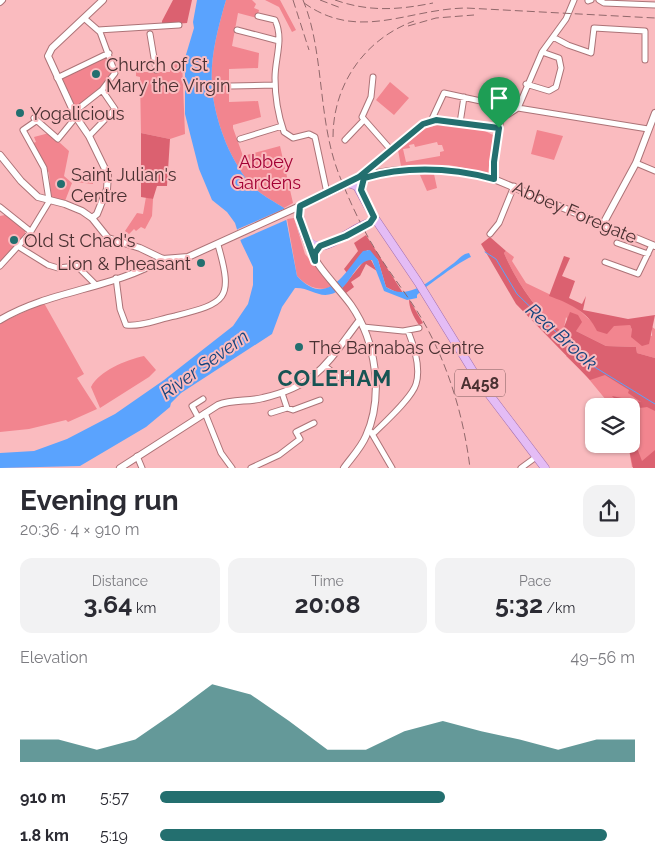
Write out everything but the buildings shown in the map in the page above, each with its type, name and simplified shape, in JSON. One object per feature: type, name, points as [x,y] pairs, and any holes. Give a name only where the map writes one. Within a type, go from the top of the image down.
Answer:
[{"type":"main road","name":"Abbey Foregate","points":[[300,206],[348,183]]},
{"type":"main road","points":[[300,206],[299,217],[306,238],[310,243],[320,246],[346,236],[355,230],[370,226],[372,220],[361,190],[358,186],[348,183]]},
{"type":"main road","name":"A458","points":[[372,220],[382,228],[418,282],[479,381],[546,468]]},
{"type":"street","points":[[92,218],[97,214],[107,189],[106,167],[75,114],[48,56],[52,48],[103,0]]},
{"type":"street","points":[[518,108],[526,84],[542,52],[566,19],[574,0]]},
{"type":"street","points":[[600,0],[604,3],[635,2],[655,5]]},
{"type":"street","points":[[258,16],[276,20],[280,31],[275,84],[276,103],[284,132],[291,138],[311,134],[315,136],[327,193]]},
{"type":"street","points":[[0,266],[20,247],[50,200],[44,168],[23,130],[35,119],[58,139],[75,114],[102,90],[115,74],[102,36],[84,18]]},
{"type":"street","points":[[98,30],[179,25]]},
{"type":"street","points":[[145,27],[157,40]]},
{"type":"street","points":[[553,37],[568,45],[591,53],[594,28],[645,31],[646,56]]},
{"type":"street","points":[[237,30],[279,41]]},
{"type":"street","points":[[150,34],[156,70]]},
{"type":"street","points":[[526,84],[549,91],[556,87],[561,68],[560,58],[542,52]]},
{"type":"street","points":[[57,78],[109,53]]},
{"type":"street","points":[[373,77],[371,97],[363,114],[364,120],[391,150]]},
{"type":"street","points":[[231,86],[275,84]]},
{"type":"street","points":[[89,136],[115,109],[102,90]]},
{"type":"street","points":[[499,128],[430,121],[441,94],[444,93],[500,105],[507,114],[518,108],[648,129]]},
{"type":"street","points":[[460,123],[464,97]]},
{"type":"street","name":"Abbey Foregate","points":[[494,179],[494,162],[501,118],[507,114]]},
{"type":"street","points":[[603,224],[636,163],[655,114]]},
{"type":"street","points":[[345,140],[364,120]]},
{"type":"street","name":"Abbey Foregate","points":[[361,177],[423,124],[430,121]]},
{"type":"street","points":[[240,139],[282,126]]},
{"type":"street","points":[[0,155],[35,195],[82,211],[92,218],[108,238],[140,248],[163,259]]},
{"type":"street","points":[[636,163],[655,170]]},
{"type":"street","name":"Abbey Foregate","points":[[348,183],[361,177],[401,171],[434,170],[463,172],[514,186],[653,245]]},
{"type":"street","points":[[361,177],[361,190]]},
{"type":"street","points":[[490,234],[499,223],[514,186]]},
{"type":"street","name":"Abbey Foregate","points":[[163,259],[188,257],[225,242],[300,206]]},
{"type":"street","points":[[1,208],[30,231]]},
{"type":"street","points":[[288,213],[299,217]]},
{"type":"street","points":[[306,238],[315,261],[339,290],[361,324],[374,366],[375,396],[372,432],[392,468]]},
{"type":"street","points":[[617,242],[648,254]]},
{"type":"street","points":[[116,278],[120,309],[126,326],[209,308],[221,298],[226,280],[218,245]]},
{"type":"street","points":[[605,262],[638,274],[653,245]]},
{"type":"street","points":[[315,261],[315,253],[320,246]]},
{"type":"street","points":[[20,247],[48,265],[58,268],[77,266],[94,285]]},
{"type":"street","points":[[0,320],[43,301],[116,278],[163,259]]},
{"type":"street","points":[[361,324],[408,331],[418,328]]},
{"type":"street","points":[[120,468],[205,412],[230,401],[251,400],[282,393],[307,382],[326,366],[361,324]]},
{"type":"street","points":[[344,468],[372,432],[410,395],[416,384],[415,353],[408,331]]},
{"type":"street","points":[[326,366],[343,380],[349,374]]},
{"type":"street","points":[[282,393],[287,408]]},
{"type":"street","points":[[186,410],[203,399]]},
{"type":"street","points":[[271,413],[287,408],[292,410],[320,400]]},
{"type":"street","points":[[192,406],[198,417]]},
{"type":"street","points":[[205,412],[221,453],[232,468]]},
{"type":"street","points":[[251,468],[279,454],[300,439],[296,432],[314,423]]},
{"type":"street","points":[[137,456],[142,468]]},
{"type":"street","points":[[522,468],[536,456]]},
{"type":"green space","name":"Abbey Gardens","points":[[226,0],[252,0],[256,4],[254,8],[259,10],[257,18],[238,13],[232,46],[259,53],[258,68],[229,69],[229,102],[258,101],[261,117],[233,125],[233,128],[243,156],[280,146],[293,203],[284,208],[261,193],[248,181],[232,156],[219,123],[214,105],[212,72],[216,38]]},
{"type":"green space","points":[[265,0],[280,0],[296,30],[292,32],[279,7]]},
{"type":"green space","points":[[110,56],[114,73],[102,89],[76,108],[62,78],[104,57]]},
{"type":"green space","points":[[182,61],[185,134],[170,139],[141,133],[140,77],[136,76],[136,72],[170,72],[170,62]]},
{"type":"green space","points":[[390,82],[409,98],[394,115],[376,100]]},
{"type":"green space","points":[[438,125],[481,129],[493,135],[488,173],[449,165],[401,166],[398,150],[426,128]],"holes":[[[437,142],[438,145],[442,145],[444,151],[440,152],[440,156],[406,162],[403,149],[410,148],[409,145],[414,144],[415,147]]]},
{"type":"green space","points":[[537,130],[563,136],[554,160],[531,154]]},
{"type":"green space","points":[[49,133],[69,151],[64,176],[72,183],[65,201],[51,197],[49,173],[33,143],[36,142],[34,137]]},
{"type":"green space","points":[[76,174],[93,176],[93,184],[76,182]]},
{"type":"green space","points":[[434,174],[437,188],[427,191],[420,175]]},
{"type":"green space","points":[[146,197],[153,199],[152,216],[145,229],[141,227],[136,231],[134,229],[129,234],[125,231],[137,213],[143,214]]},
{"type":"green space","points":[[5,215],[25,230],[25,234],[0,263],[0,216]]},
{"type":"green space","points":[[294,218],[305,254],[332,286],[318,289],[305,283],[297,276],[287,219]]},
{"type":"green space","points":[[506,251],[514,257],[512,261],[526,283],[576,307],[593,323],[630,325],[632,330],[652,336],[652,327],[655,329],[655,358],[637,353],[636,347],[606,346],[576,331],[566,317],[563,333],[536,306],[522,286],[509,264],[504,253]]},
{"type":"green space","points":[[44,303],[84,374],[77,378],[97,409],[68,422],[66,420],[29,429],[0,432],[0,323]]},
{"type":"green space","points":[[577,347],[655,400],[655,468],[632,467],[630,453],[640,453],[640,398],[604,398],[583,372],[566,356]]},
{"type":"green space","points":[[144,356],[156,370],[149,377],[100,408],[91,387],[95,381],[114,367]]},
{"type":"shaded area","points":[[173,0],[192,0],[187,23],[162,25],[162,21]]},
{"type":"shaded area","points":[[141,133],[170,139],[167,186],[157,186],[153,199],[141,197]]},
{"type":"shaded area","points":[[366,235],[403,293],[398,293],[386,287],[378,260],[368,250],[362,253],[347,273],[344,269],[358,251],[354,243]]},
{"type":"shaded area","points":[[490,237],[506,251],[504,253],[521,286],[544,315],[562,332],[570,312],[578,315],[582,322],[576,331],[606,346],[636,347],[637,353],[655,358],[655,411],[647,407],[640,408],[640,398],[635,398],[628,393],[629,390],[605,375],[590,380],[516,304],[481,244]]},
{"type":"shaded area","points":[[564,256],[570,258],[562,276],[575,281],[569,298],[582,304],[586,296],[583,310],[628,319],[655,315],[649,344],[642,346],[631,337],[632,330],[630,325],[614,326],[607,334],[597,331],[583,313],[549,296]]},
{"type":"shaded area","points":[[369,259],[377,271],[366,264],[360,276],[351,282],[354,287],[346,293],[342,288],[364,261]]},
{"type":"shaded area","points":[[409,299],[423,323],[419,325],[412,312]]},
{"type":"shaded area","points":[[655,450],[655,468],[633,468],[630,453],[639,453],[642,461]]},
{"type":"water","name":"River Severn","points":[[197,0],[226,0],[213,55],[212,88],[214,105],[226,143],[239,169],[261,193],[284,208],[297,276],[308,285],[317,289],[326,288],[342,277],[363,251],[370,250],[378,260],[386,287],[404,292],[413,290],[430,281],[464,254],[469,253],[471,257],[435,280],[417,295],[417,298],[407,300],[384,291],[372,260],[363,263],[345,285],[335,293],[323,295],[295,288],[282,307],[272,334],[181,393],[171,403],[170,407],[146,427],[80,466],[0,468],[0,453],[34,451],[67,439],[115,414],[164,380],[233,326],[248,304],[253,285],[253,267],[241,242],[235,223],[227,212],[212,200],[199,169],[185,114],[185,58],[194,28],[193,22]]},
{"type":"pier","points":[[286,208],[289,218],[238,241],[236,231],[238,229]]},
{"type":"waterway","name":"Rea Brook","points":[[485,252],[496,259],[517,294],[588,363],[655,404]]},
{"type":"railway","points":[[293,0],[309,50]]},
{"type":"railway","points":[[303,0],[315,42],[328,133],[340,177],[370,240],[421,318],[443,361],[460,414],[470,468]]},
{"type":"railway","points":[[320,0],[341,8]]},
{"type":"railway","points":[[335,0],[360,7],[384,9],[433,3]]},
{"type":"railway","points":[[304,3],[324,14],[344,20],[364,22],[384,21],[466,8],[655,18]]},
{"type":"railway","points":[[408,26],[436,18],[474,15]]},
{"type":"railway","points":[[333,137],[334,118],[339,99],[355,66],[381,39],[396,29],[414,21]]},
{"type":"place","name":"Church of St Mary the Virgin","points":[[96,74]]},
{"type":"place","name":"Yogalicious","points":[[20,113]]},
{"type":"place","name":"Saint Julian's Centre","points":[[61,184]]},
{"type":"place","name":"Old St Chad's","points":[[14,240]]},
{"type":"place","name":"Lion & Pheasant","points":[[201,263]]},
{"type":"place","name":"The Barnabas Centre","points":[[299,347]]},
{"type":"district","name":"COLEHAM","points":[[335,378]]},
{"type":"route","points":[[436,120],[499,128],[494,162],[494,179],[463,172],[442,170],[401,171],[364,178],[361,190],[374,217],[370,223],[367,222],[351,234],[320,246],[315,253],[315,261],[310,252],[299,217],[300,206],[359,177],[372,164],[423,124],[430,121],[436,120]]}]
